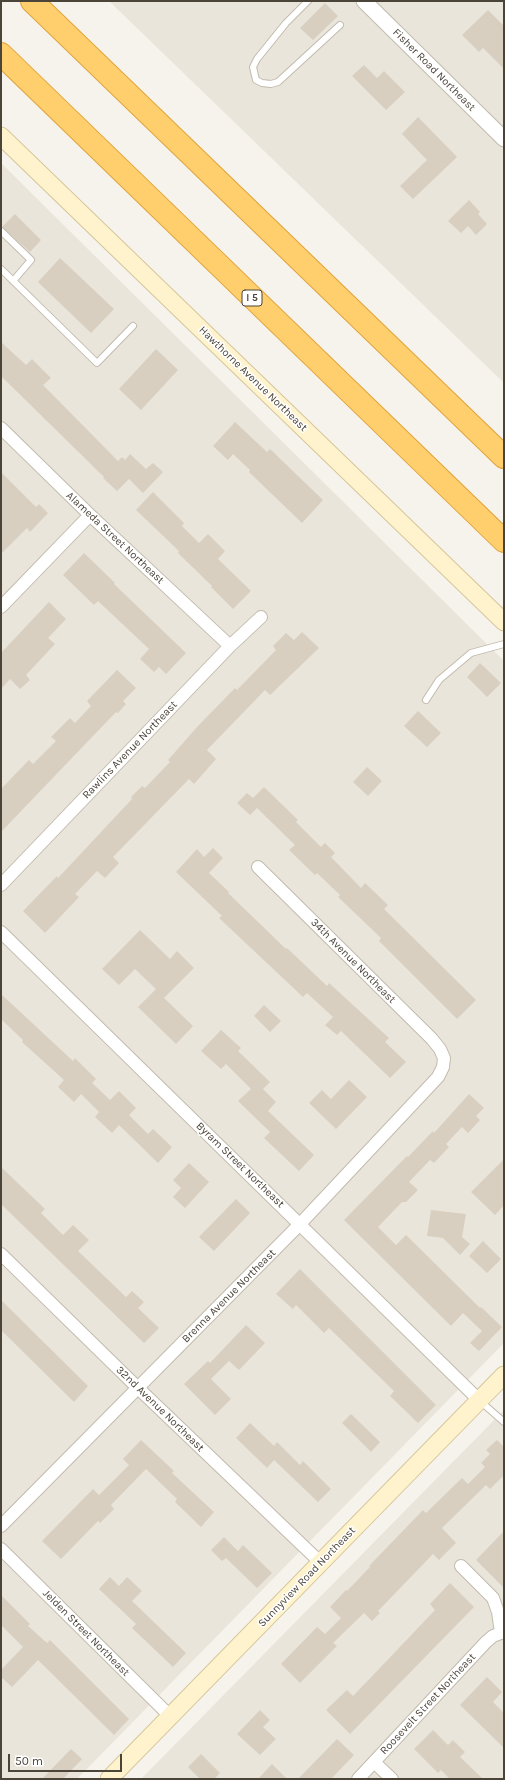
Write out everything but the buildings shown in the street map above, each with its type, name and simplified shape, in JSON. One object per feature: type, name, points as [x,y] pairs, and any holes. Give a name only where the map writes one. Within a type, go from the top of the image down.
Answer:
[{"type":"highway","points":[[32,1],[503,456]]},
{"type":"highway","name":"I 5","points":[[1,54],[504,541]]},
{"type":"main road","name":"Hawthorne Avenue Northeast","points":[[1,136],[504,622]]},
{"type":"main road","name":"Sunnyview Road Northeast","points":[[109,1779],[321,1564],[504,1375]]},
{"type":"street","name":"Fisher Road Northeast","points":[[364,1],[504,139]]},
{"type":"street","name":"Alameda Street Northeast","points":[[1,428],[230,646]]},
{"type":"street","points":[[1,607],[90,514]]},
{"type":"street","name":"Rawlins Avenue Northeast","points":[[1,885],[230,646],[261,617]]},
{"type":"street","name":"34th Avenue Northeast","points":[[258,867],[432,1039],[440,1049],[444,1058]]},
{"type":"street","name":"Byram Street Northeast","points":[[1,932],[479,1400]]},
{"type":"street","name":"Brenna Avenue Northeast","points":[[1,1526],[300,1224],[438,1077],[443,1067],[444,1058]]},
{"type":"street","name":"32nd Avenue Northeast","points":[[1,1254],[321,1564]]},
{"type":"street","name":"Jelden Street Northeast","points":[[1,1549],[170,1716]]},
{"type":"street","points":[[461,1566],[493,1598],[498,1612],[502,1634]]},
{"type":"street","name":"Roosevelt Street Northeast","points":[[358,1779],[486,1642],[493,1636],[502,1634]]},
{"type":"street","points":[[374,1762],[392,1779]]},
{"type":"lane","points":[[308,1],[286,23],[257,59],[253,67],[256,80],[262,83],[271,84],[278,82],[340,25]]},
{"type":"lane","points":[[1,231],[31,260],[13,281]]},
{"type":"lane","points":[[1,269],[97,363],[133,326]]},
{"type":"lane","points":[[426,700],[440,680],[472,653],[504,644]]},
{"type":"lane","points":[[479,1400],[504,1422]]},
{"type":"shaded area","points":[[109,1],[504,1],[504,383]]},
{"type":"shaded area","points":[[1,163],[504,661],[504,1343],[77,1779],[1,1779]]},
{"type":"shaded area","points":[[504,1410],[504,1779],[141,1779]]}]
